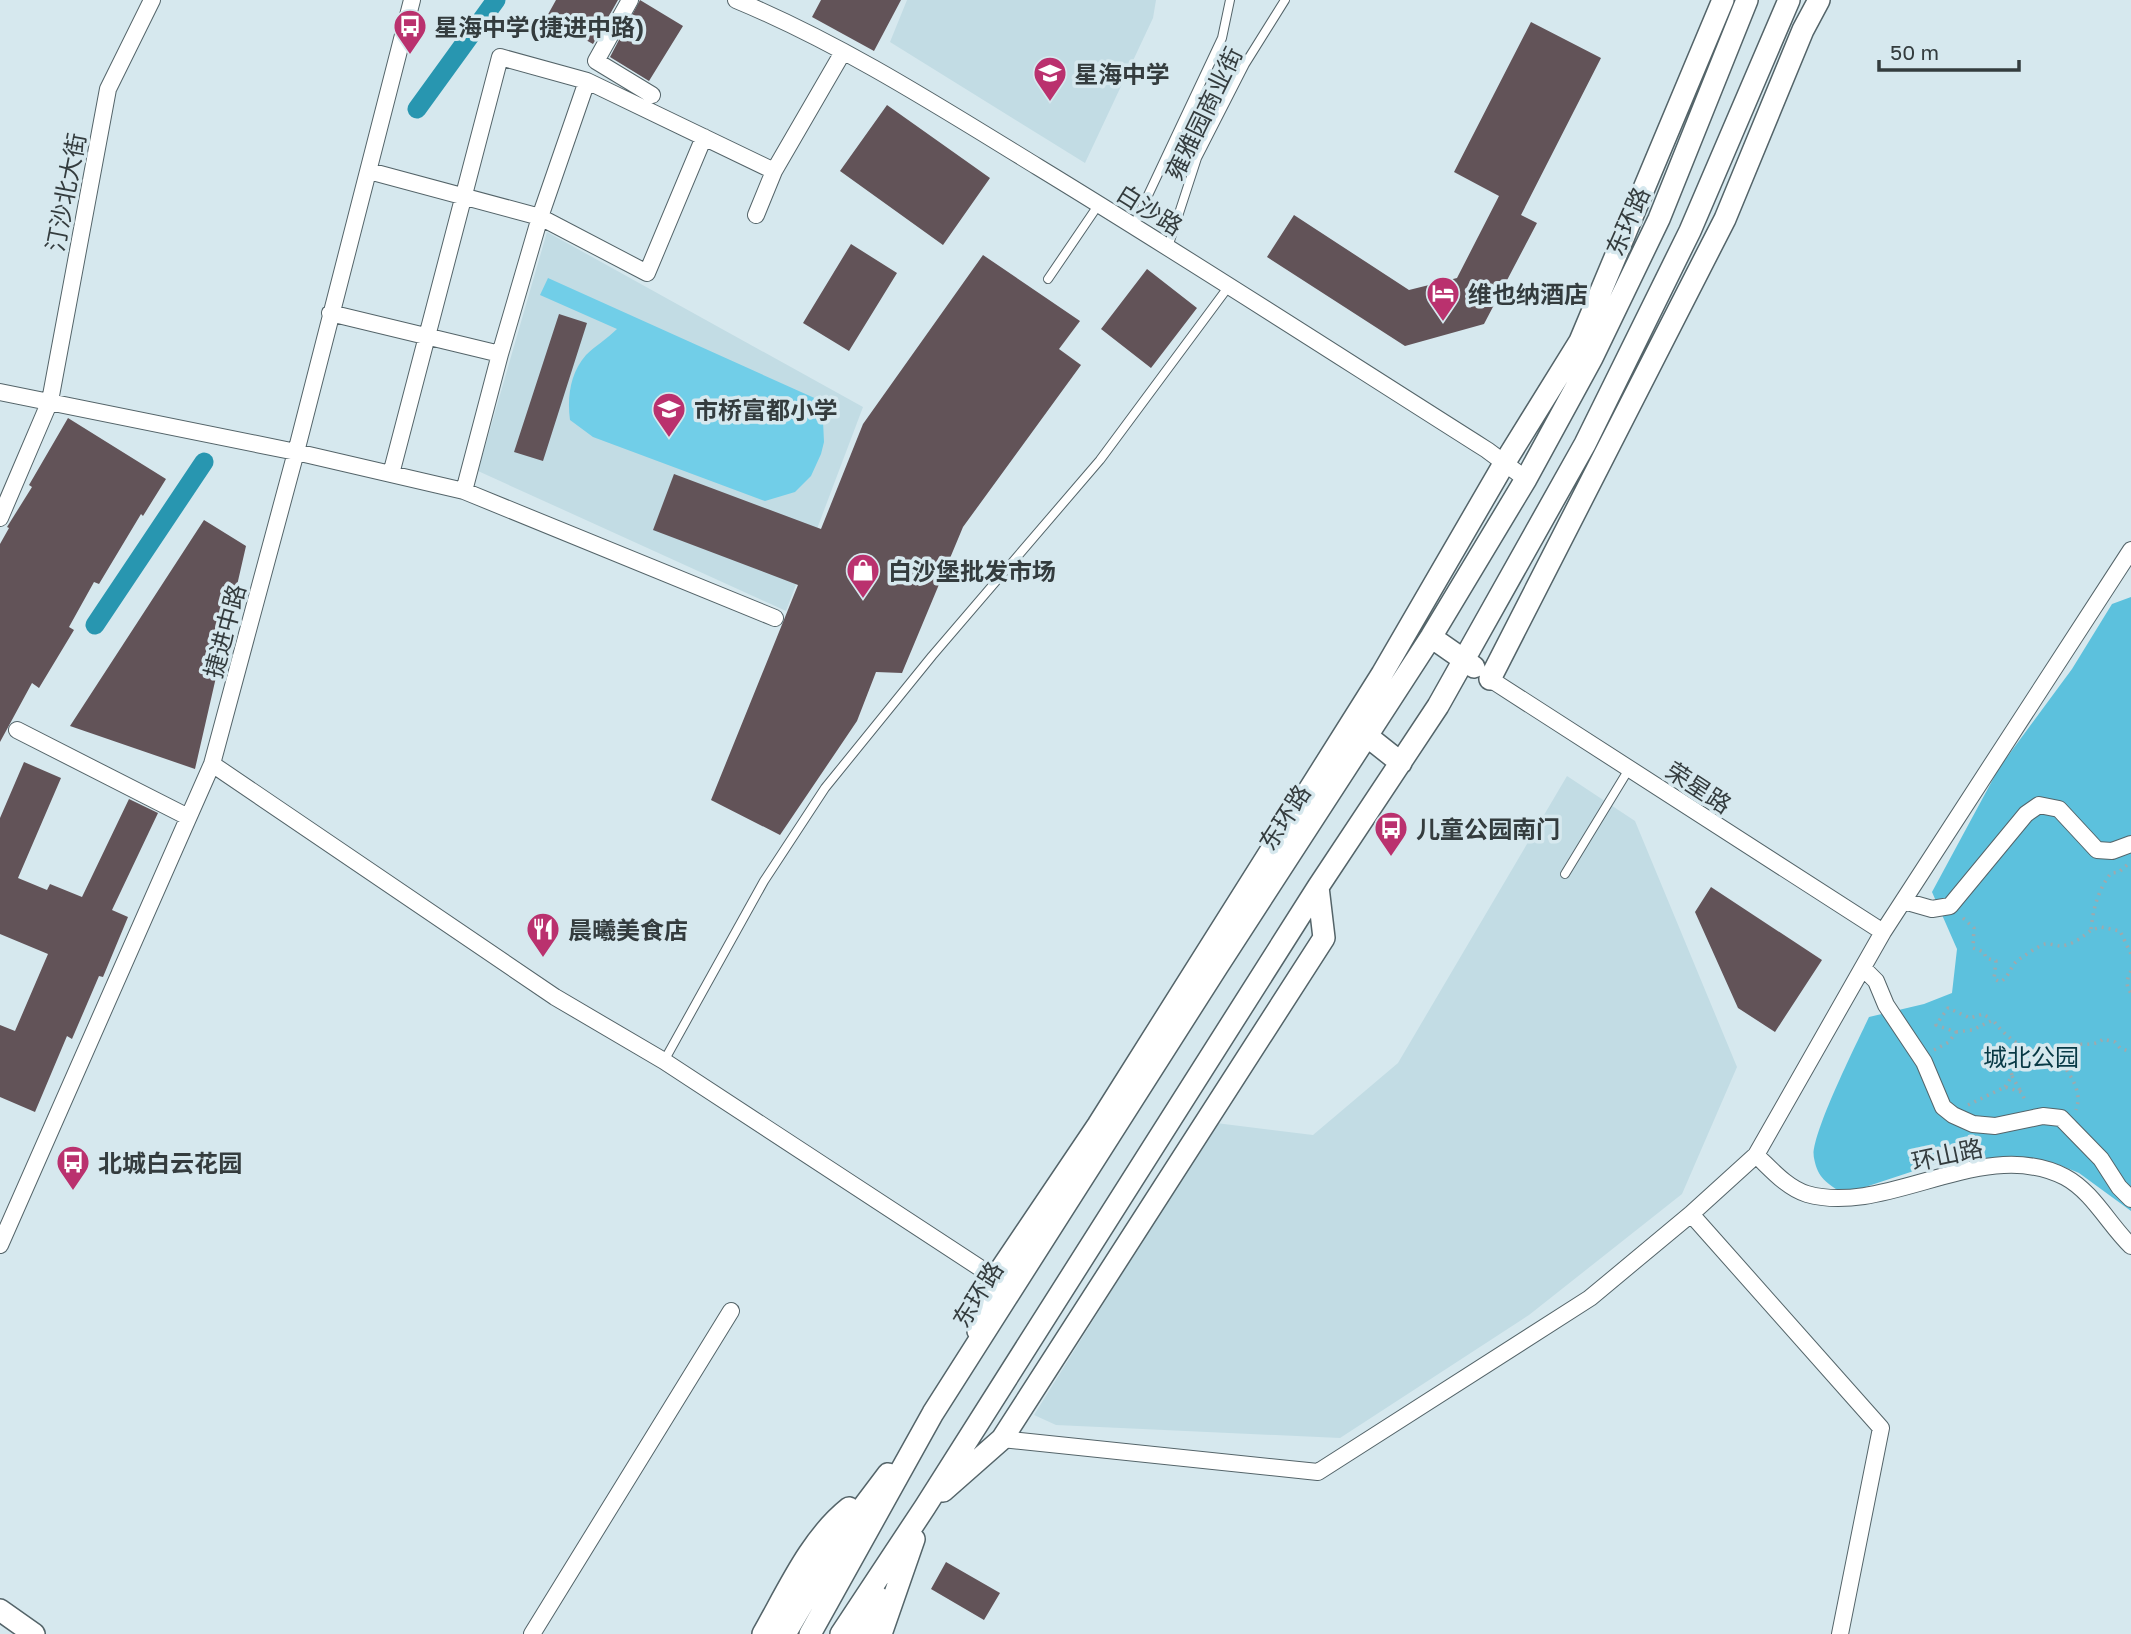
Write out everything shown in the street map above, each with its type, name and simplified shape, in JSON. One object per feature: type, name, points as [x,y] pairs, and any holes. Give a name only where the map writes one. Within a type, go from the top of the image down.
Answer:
[{"type":"main road","points":[[1003,1283],[1098,1125],[1382,674],[1505,461],[1580,341],[1723,0]]},
{"type":"main road","name":"东环路","points":[[810,1634],[933,1413],[974,1349],[985,1301],[1003,1283],[1367,736],[1432,637],[1526,479],[1592,358],[1659,219],[1747,0]]},
{"type":"main road","points":[[841,1634],[925,1507],[1318,887],[1438,706],[1591,431],[1690,230],[1788,0]]},
{"type":"main road","points":[[1490,679],[1725,219],[1807,22],[1819,0]]},
{"type":"main road","points":[[1738,116],[1807,22]]},
{"type":"main road","points":[[1490,679],[1500,596]]},
{"type":"main road","points":[[1382,674],[1432,637],[1490,679]]},
{"type":"main road","points":[[1367,736],[1401,762]]},
{"type":"main road","points":[[861,1634],[925,1507],[1002,1439],[1324,938],[1318,887]]},
{"type":"main road","points":[[785,1634],[848,1527],[933,1413]]},
{"type":"main road","points":[[763,1634],[824,1534],[845,1511],[883,1480]]},
{"type":"main road","points":[[881,1634],[925,1507]]},
{"type":"main road","points":[[0,1610],[34,1634]]},
{"type":"main road","points":[[0,1627],[8,1634]]},
{"type":"street","name":"汀沙北大街","points":[[0,518],[50,401],[108,89],[152,0]]},
{"type":"street","name":"捷进中路","points":[[0,1245],[212,764],[296,452],[412,0]]},
{"type":"street","points":[[630,0],[596,61],[652,94]]},
{"type":"street","name":"白沙路","points":[[736,0],[771,15],[920,95],[1134,225],[1505,461],[1526,479]]},
{"type":"street","points":[[757,215],[774,171],[842,52]]},
{"type":"street","points":[[391,474],[500,57],[587,81],[774,171]]},
{"type":"street","points":[[464,491],[540,218],[587,81]]},
{"type":"street","points":[[369,171],[540,218],[647,274],[704,138]]},
{"type":"street","points":[[330,313],[500,354]]},
{"type":"street","points":[[0,392],[296,452],[464,491],[775,618]]},
{"type":"street","points":[[1002,1439],[1318,1472],[1590,1298],[1691,1214],[1756,1155],[1883,932],[2131,550]]},
{"type":"street","name":"荣星路","points":[[1490,679],[1883,932]]},
{"type":"street","points":[[17,730],[188,817]]},
{"type":"street","points":[[212,764],[555,997],[664,1062],[1003,1283]]},
{"type":"street","points":[[1904,901],[1932,909],[1950,906],[2026,814],[2039,805],[2059,809],[2097,850],[2112,851],[2131,844]]},
{"type":"street","points":[[1864,969],[1876,981],[1886,1005],[1919,1054],[1943,1107],[1973,1124],[1995,1126],[2043,1116],[2060,1118],[2101,1159],[2119,1187],[2131,1199]]},
{"type":"street","name":"环山路","points":[[1756,1155],[1779,1177],[1805,1194],[1833,1198],[1871,1194],[1964,1170],[2005,1165],[2037,1167],[2066,1177],[2091,1198],[2131,1246]]},
{"type":"street","points":[[1691,1214],[1881,1428],[1840,1634]]},
{"type":"street","points":[[532,1634],[731,1311]]},
{"type":"lane","name":"雍雅园商业街","points":[[1134,225],[1223,38],[1230,0]]},
{"type":"lane","name":"雍雅园商业街","points":[[1168,247],[1197,158],[1245,64],[1285,0]]},
{"type":"lane","points":[[1048,279],[1099,204]]},
{"type":"lane","points":[[664,1062],[764,881],[825,788],[932,656],[1100,460],[1229,286]]},
{"type":"lane","points":[[1565,874],[1629,769]]},
{"type":"path","points":[[2091,930],[2092,910],[2105,881],[2111,873],[2119,872],[2131,861]]},
{"type":"path","points":[[1950,906],[1974,928],[1973,948],[1984,952],[1986,958],[1997,961],[1994,979],[2000,982],[2008,978],[2015,962],[2043,945],[2061,946],[2101,927],[2120,931],[2131,954]]},
{"type":"path","points":[[2131,971],[2127,978],[2131,993]]},
{"type":"path","points":[[1993,1020],[1972,1030],[1956,1032],[1936,1025],[1948,1007],[1970,1018],[1983,1014],[1993,1020],[2000,1030],[2029,1049],[2053,1054],[2071,1077],[2078,1095],[2078,1105],[2068,1125]]},
{"type":"path","points":[[1919,1054],[1940,1049],[1956,1032]]},
{"type":"path","points":[[2053,1054],[2066,1046],[2098,1043],[2103,1039],[2115,1042],[2120,1048],[2131,1052]]},
{"type":"path","points":[[2017,1042],[2010,1049],[2008,1059],[2012,1076],[2031,1118]]},
{"type":"path","points":[[1957,1117],[1969,1104],[2005,1087],[2012,1076]]},
{"type":"path","points":[[2005,1087],[2021,1092]]},
{"type":"shaded area","name":"星海中学","points":[[907,0],[1156,0],[1153,18],[1085,163],[890,42]]},
{"type":"shaded area","name":"市桥富都小学","points":[[547,232],[863,407],[786,611],[478,471]]},
{"type":"shaded area","points":[[548,278],[830,405],[823,421],[824,442],[821,454],[811,476],[795,492],[765,501],[593,437],[570,420],[569,403],[576,370],[586,355],[617,329],[540,295]]},
{"type":"shaded area","points":[[1567,776],[1635,821],[1737,1067],[1682,1194],[1529,1315],[1340,1438],[1056,1425],[1034,1415],[1216,1123],[1313,1135],[1398,1063]]},
{"type":"green space","name":"城北公园","points":[[2131,597],[2131,1211],[2079,1173],[2057,1164],[2027,1157],[1944,1161],[1844,1194],[1821,1176],[1814,1158],[1814,1147],[1826,1111],[1869,1017],[1924,1004],[1952,993],[1957,949],[1932,892],[1999,768],[2072,669],[2112,604]]},
{"type":"building","points":[[556,0],[618,0],[593,44],[546,18]]},
{"type":"building","points":[[640,0],[683,26],[649,81],[610,57]]},
{"type":"building","points":[[821,0],[901,0],[874,51],[812,17]]},
{"type":"building","points":[[1531,22],[1601,58],[1521,215],[1537,223],[1484,324],[1405,346],[1267,257],[1294,215],[1409,290],[1457,278],[1499,196],[1454,172]]},
{"type":"building","points":[[887,105],[990,178],[943,245],[840,171]]},
{"type":"building","points":[[851,244],[897,273],[849,351],[803,323]]},
{"type":"building","name":"白沙堡批发市场","points":[[983,255],[1080,321],[1059,349],[1081,365],[963,527],[902,673],[876,672],[857,721],[780,835],[711,800],[798,585],[653,530],[674,474],[821,529],[863,424]]},
{"type":"building","points":[[1147,269],[1197,308],[1151,368],[1101,329]]},
{"type":"building","points":[[559,314],[587,323],[543,461],[514,452]]},
{"type":"building","points":[[68,418],[166,479],[143,516],[141,514],[99,584],[94,582],[69,627],[74,630],[39,688],[32,683],[0,742],[0,544],[9,528],[7,527],[32,487],[29,485]]},
{"type":"building","points":[[204,520],[246,546],[195,769],[70,726]]},
{"type":"building","points":[[24,762],[61,778],[18,878],[47,890],[50,884],[82,897],[129,799],[158,813],[112,910],[128,917],[103,977],[99,976],[72,1039],[67,1036],[35,1112],[0,1097],[0,1025],[15,1031],[48,954],[0,934],[0,818]]},
{"type":"building","points":[[1711,887],[1822,960],[1775,1032],[1738,1008],[1695,912]]},
{"type":"building","points":[[946,1562],[1000,1593],[984,1620],[931,1589]]},
{"type":"waterway","points":[[417,109],[496,0]]},
{"type":"waterway","points":[[95,625],[204,462]]},
{"type":"place","name":"星海中学(捷进中路)","points":[[410,56]]},
{"type":"place","name":"星海中学","points":[[1050,103]]},
{"type":"place","name":"维也纳酒店","points":[[1443,323]]},
{"type":"place","name":"市桥富都小学","points":[[669,439]]},
{"type":"place","name":"白沙堡批发市场","points":[[863,600]]},
{"type":"place","name":"儿童公园南门","points":[[1391,858]]},
{"type":"place","name":"晨曦美食店","points":[[543,959]]},
{"type":"place","name":"北城白云花园","points":[[73,1192]]}]
